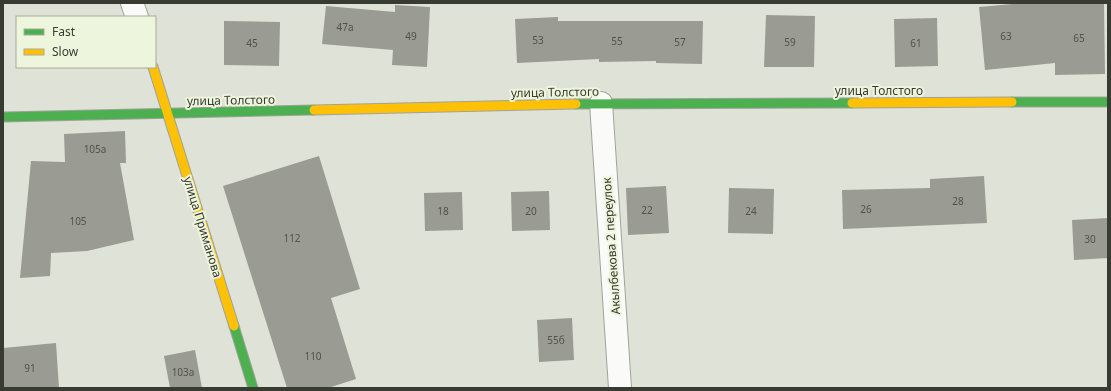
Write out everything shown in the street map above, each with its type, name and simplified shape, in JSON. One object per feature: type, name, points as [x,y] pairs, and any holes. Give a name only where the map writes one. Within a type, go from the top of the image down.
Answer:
[{"type":"street","points":[[132,3],[137,16]]},
{"type":"street","name":"улица Приманова","points":[[152,68],[253,388]]},
{"type":"street","name":"улица Толстого","points":[[3,117],[601,103],[1108,102]]},
{"type":"street","name":"Акылбекова 2 переулок","points":[[601,103],[620,388]]},
{"type":"building","points":[[1024,3],[1104,3],[1105,74],[1055,75],[1055,63],[985,70],[979,7]]},
{"type":"building","points":[[395,5],[430,7],[427,67],[392,65],[393,50],[322,44],[326,6],[395,12]]},
{"type":"building","points":[[766,15],[815,16],[814,67],[764,67]]},
{"type":"building","points":[[558,17],[558,21],[703,21],[702,64],[656,63],[656,61],[599,62],[599,59],[517,63],[515,19]]},
{"type":"building","points":[[937,18],[938,66],[895,67],[894,19]]},
{"type":"building","points":[[224,21],[280,22],[279,66],[224,65]]},
{"type":"building","points":[[125,131],[126,163],[120,163],[134,240],[87,251],[51,253],[50,276],[20,278],[31,161],[65,162],[64,134]]},
{"type":"building","points":[[319,156],[360,289],[331,298],[356,379],[328,388],[287,388],[223,186]]},
{"type":"building","points":[[984,176],[987,223],[843,229],[842,190],[930,188],[930,179]]},
{"type":"building","points":[[666,186],[669,233],[628,235],[626,188]]},
{"type":"building","points":[[729,188],[774,189],[773,234],[728,233]]},
{"type":"building","points":[[549,191],[550,230],[512,231],[511,192]]},
{"type":"building","points":[[462,192],[463,230],[425,231],[424,193]]},
{"type":"building","points":[[1108,218],[1108,258],[1074,260],[1072,220]]},
{"type":"building","points":[[572,318],[574,360],[539,362],[537,320]]},
{"type":"building","points":[[56,343],[59,388],[3,388],[3,348]]},
{"type":"building","points":[[195,350],[202,388],[170,388],[164,356]]},
{"type":"traffic: fast","points":[[1012,102],[1108,102]]},
{"type":"traffic: fast","points":[[576,104],[852,103]]},
{"type":"traffic: fast","points":[[3,117],[314,110]]},
{"type":"traffic: fast","points":[[234,326],[253,388]]},
{"type":"traffic: slow","points":[[153,68],[234,326]]},
{"type":"traffic: slow","points":[[852,103],[1012,102]]},
{"type":"traffic: slow","points":[[314,110],[576,104]]}]
